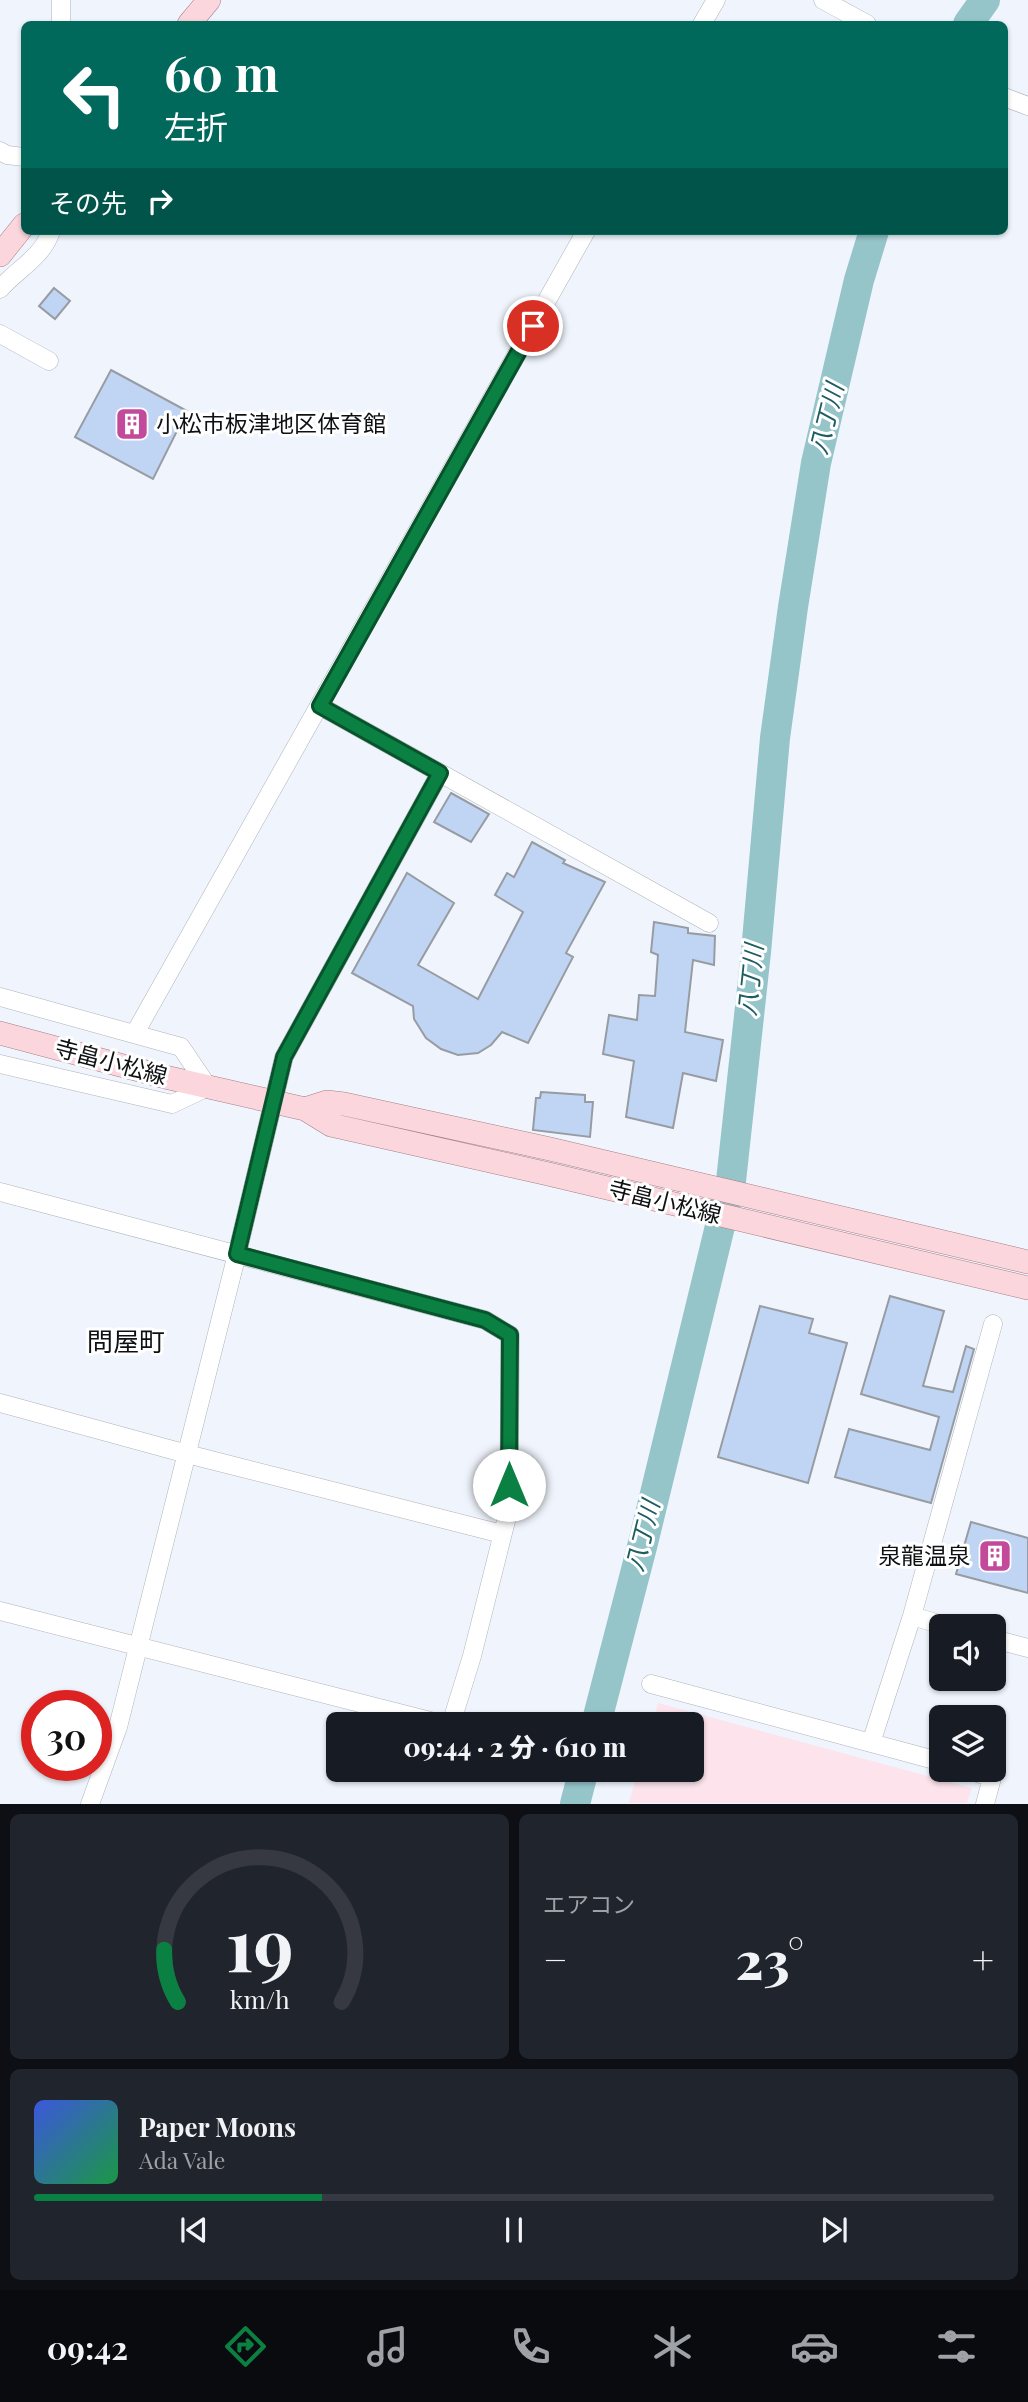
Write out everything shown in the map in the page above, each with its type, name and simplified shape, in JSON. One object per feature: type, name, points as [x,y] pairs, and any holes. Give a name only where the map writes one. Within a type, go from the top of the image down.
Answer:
[{"type":"main road","points":[[0,255],[21,229]]},
{"type":"main road","name":"寺畠小松線","points":[[0,1033],[165,1077],[305,1109],[331,1125],[544,1172],[1028,1288]]},
{"type":"main road","name":"寺畠小松線","points":[[305,1109],[327,1102],[344,1104],[550,1149],[1028,1262]]},
{"type":"street","points":[[61,0],[61,21]]},
{"type":"street","points":[[704,21],[716,0]]},
{"type":"street","points":[[822,0],[860,21]]},
{"type":"street","points":[[1008,98],[1028,106]]},
{"type":"street","points":[[0,151],[21,157]]},
{"type":"street","points":[[0,289],[12,275],[23,270],[49,240],[50,235]]},
{"type":"street","points":[[135,1032],[584,235]]},
{"type":"street","points":[[0,334],[49,361]]},
{"type":"street","points":[[320,706],[709,923]]},
{"type":"street","points":[[90,1804],[118,1727],[284,1057],[440,773]]},
{"type":"street","points":[[0,997],[135,1032],[181,1047],[208,1087],[172,1104],[0,1064]]},
{"type":"street","points":[[0,1192],[485,1320],[510,1335],[509,1509],[472,1656],[455,1712]]},
{"type":"street","points":[[871,1743],[912,1616],[993,1324]]},
{"type":"street","points":[[0,1403],[187,1454],[502,1534]]},
{"type":"street","points":[[0,1611],[394,1712]]},
{"type":"street","points":[[912,1616],[929,1621]]},
{"type":"street","points":[[1006,1642],[1028,1648]]},
{"type":"street","points":[[651,1684],[929,1759]]},
{"type":"street","points":[[985,1804],[991,1782]]},
{"type":"shaded area","points":[[658,1703],[691,1712],[655,1712]]},
{"type":"shaded area","points":[[704,1715],[929,1776],[929,1782],[950,1782],[972,1788],[967,1803],[629,1803],[635,1782],[704,1782]]},
{"type":"building","points":[[54,288],[70,301],[55,319],[39,306]]},
{"type":"building","name":"小松市板津地区体育館","points":[[111,370],[187,411],[153,479],[75,437]]},
{"type":"building","points":[[451,793],[489,814],[471,842],[434,822]]},
{"type":"building","points":[[532,842],[565,860],[563,863],[605,882],[566,953],[573,957],[528,1043],[502,1032],[491,1045],[478,1053],[458,1055],[441,1049],[426,1038],[414,1019],[413,1006],[352,973],[407,873],[454,903],[418,965],[478,999],[523,912],[495,895],[507,873],[514,877]]},
{"type":"building","points":[[654,922],[688,928],[688,933],[715,936],[714,965],[693,960],[685,1032],[723,1040],[716,1081],[683,1073],[673,1128],[626,1117],[634,1061],[603,1054],[609,1015],[637,1020],[639,995],[655,996],[658,955],[651,952]]},
{"type":"building","points":[[541,1092],[585,1095],[585,1102],[593,1102],[590,1137],[533,1130],[536,1098],[540,1098]]},
{"type":"building","points":[[890,1296],[944,1311],[923,1386],[953,1392],[966,1346],[974,1349],[931,1503],[835,1477],[849,1429],[930,1450],[939,1417],[861,1394]]},
{"type":"building","points":[[760,1306],[813,1319],[809,1333],[847,1343],[808,1483],[718,1457]]},
{"type":"building","name":"泉龍温泉","points":[[971,1522],[1028,1538],[1028,1593],[956,1574]]},
{"type":"waterway","name":"八丁川","points":[[970,21],[985,0]]},
{"type":"waterway","name":"八丁川","points":[[599,1712],[731,1181],[756,952],[775,738],[793,607],[816,463],[859,280],[873,235]]},
{"type":"waterway","name":"八丁川","points":[[575,1804],[581,1782]]},
{"type":"place","name":"小松市板津地区体育館","points":[[132,424]]},
{"type":"place","name":"泉龍温泉","points":[[995,1556]]},
{"type":"district","name":"問屋町","points":[[126,1342]]},
{"type":"route","points":[[509,1485],[510,1335],[485,1320],[237,1254],[284,1057],[440,773],[320,706],[533,326]]}]
